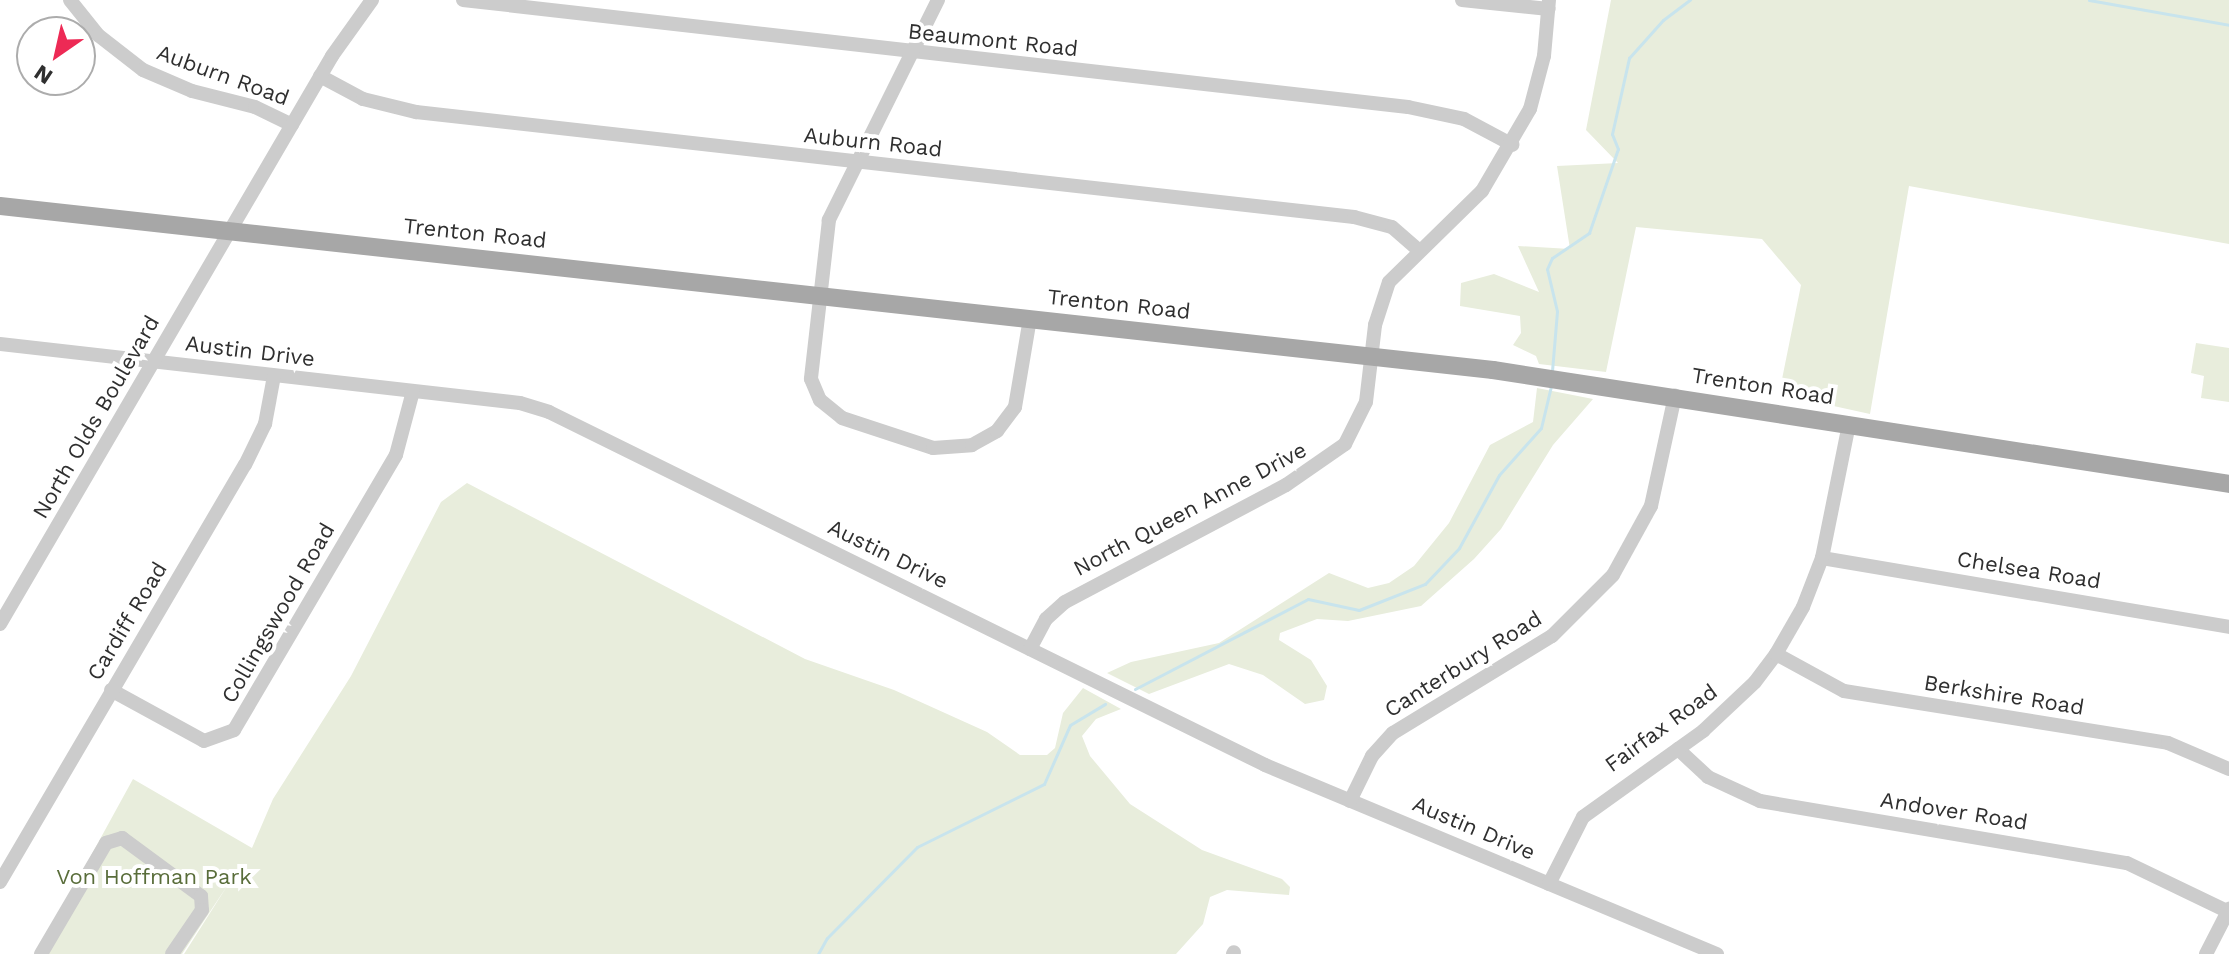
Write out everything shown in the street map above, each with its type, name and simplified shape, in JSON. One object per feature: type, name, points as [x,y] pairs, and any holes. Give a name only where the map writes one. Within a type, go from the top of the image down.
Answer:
[{"type":"main road","name":"Trenton Road","points":[[0,206],[1542,376],[2229,484]]},
{"type":"street","name":"Auburn Road","points":[[70,0],[98,35],[143,70],[192,91],[255,107],[292,125]]},
{"type":"street","name":"North Olds Boulevard","points":[[0,624],[320,76],[372,0]]},
{"type":"street","name":"Beaumont Road","points":[[463,0],[913,54],[1432,111],[1464,119],[1513,145]]},
{"type":"street","points":[[938,0],[855,162],[829,220],[809,367],[820,400],[842,418],[933,448],[983,441],[1009,417],[1022,384],[1030,318]]},
{"type":"street","points":[[1462,0],[1549,4]]},
{"type":"street","name":"North Queen Anne Drive","points":[[1030,649],[1046,619],[1065,602],[1330,458],[1359,422],[1381,298],[1396,271],[1475,199],[1513,145],[1537,87],[1549,4]]},
{"type":"street","name":"Auburn Road","points":[[320,76],[363,99],[416,112],[1376,220],[1418,250]]},
{"type":"street","name":"Austin Drive","points":[[1,345],[520,403],[549,412],[1265,765],[1717,954]]},
{"type":"street","name":"Cardiff Road","points":[[0,882],[257,442],[274,376]]},
{"type":"street","name":"Collingswood Road","points":[[111,690],[204,741],[234,730],[396,455],[413,391]]},
{"type":"street","name":"Canterbury Road","points":[[1350,801],[1372,756],[1393,733],[1552,636],[1613,575],[1651,506],[1675,396]]},
{"type":"street","name":"Fairfax Road","points":[[1549,884],[1583,817],[1678,749],[1732,704],[1776,654],[1803,607],[1822,558],[1849,424]]},
{"type":"street","name":"Chelsea Road","points":[[1822,558],[2229,627]]},
{"type":"street","name":"Berkshire Road","points":[[1776,654],[1844,691],[2168,743],[2229,769]]},
{"type":"street","name":"Andover Road","points":[[1678,749],[1708,777],[1760,801],[2127,863],[2229,911]]},
{"type":"street","points":[[41,954],[106,843],[122,838],[201,896],[202,910],[172,954]]},
{"type":"street","points":[[2206,954],[2229,911]]},
{"type":"green space","points":[[1611,0],[2229,0],[2229,244],[1909,186],[1870,414],[1779,394],[1801,285],[1762,239],[1636,227],[1606,372],[1539,364],[1536,356],[1513,345],[1521,333],[1520,316],[1460,306],[1461,283],[1494,274],[1539,292],[1518,246],[1570,249],[1557,166],[1618,163],[1586,130]]},
{"type":"green space","points":[[2196,343],[2229,348],[2229,402],[2201,398],[2204,376],[2191,373]]},
{"type":"green space","points":[[1537,388],[1593,399],[1553,445],[1501,529],[1474,559],[1421,606],[1348,621],[1317,619],[1280,633],[1279,640],[1311,660],[1327,686],[1324,700],[1305,704],[1263,675],[1229,664],[1149,694],[1107,673],[1131,662],[1219,643],[1329,573],[1368,588],[1389,583],[1414,566],[1449,523],[1490,445],[1533,422]]},
{"type":"green space","name":"Von Hoffman Park","points":[[467,483],[805,659],[894,690],[987,732],[1020,755],[1047,755],[1055,748],[1063,713],[1083,688],[1121,709],[1096,719],[1082,736],[1090,756],[1130,804],[1202,850],[1282,879],[1290,887],[1289,895],[1227,890],[1210,897],[1203,924],[1176,954],[184,954],[229,883],[182,954],[37,954],[133,779],[252,848],[273,799],[351,676],[441,502]]},
{"type":"waterway","points":[[1552,371],[1557,311],[1547,269],[1552,258],[1589,233],[1618,149],[1612,134],[1629,58],[1663,20],[1690,0]]},
{"type":"waterway","points":[[2089,0],[2229,25]]},
{"type":"waterway","points":[[1135,689],[1308,599],[1359,610],[1425,584],[1459,548],[1499,475],[1541,428],[1551,386]]},
{"type":"waterway","points":[[818,954],[827,938],[917,847],[1044,784],[1070,725],[1105,704]]}]
